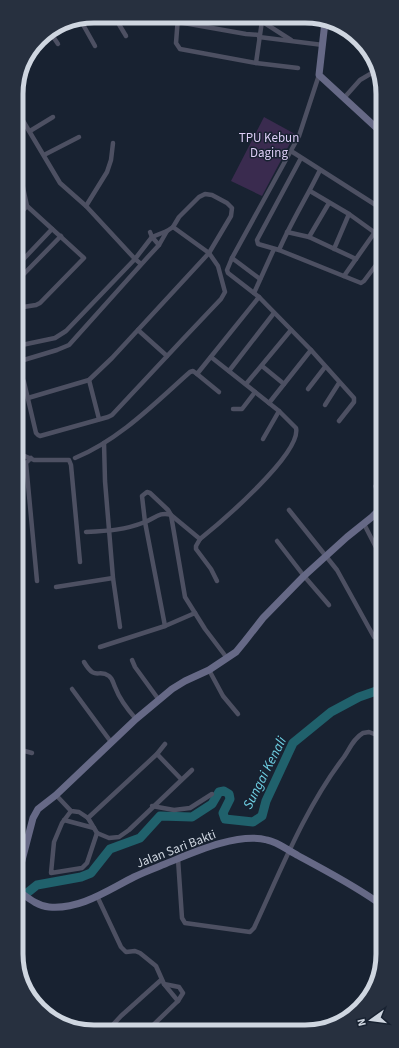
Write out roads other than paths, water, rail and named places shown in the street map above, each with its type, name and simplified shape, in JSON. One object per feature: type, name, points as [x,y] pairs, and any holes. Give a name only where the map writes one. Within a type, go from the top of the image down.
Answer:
[{"type":"street","points":[[118,23],[126,36]]},
{"type":"street","points":[[178,23],[176,43],[180,49],[256,63],[298,68]]},
{"type":"street","points":[[196,23],[246,34],[323,45]]},
{"type":"street","points":[[256,63],[262,23]]},
{"type":"street","points":[[265,23],[293,41]]},
{"type":"street","points":[[83,24],[95,46]]},
{"type":"street","points":[[325,26],[320,75],[299,136],[232,258],[228,267],[228,273],[254,293],[311,350],[354,399],[339,421]]},
{"type":"street","points":[[53,36],[58,44]]},
{"type":"street","points":[[344,98],[360,80],[373,73]]},
{"type":"street","points":[[320,75],[376,127]]},
{"type":"street","points":[[30,132],[53,117]]},
{"type":"street","points":[[23,120],[60,183],[86,206],[135,259],[142,264]]},
{"type":"street","points":[[44,155],[79,137]]},
{"type":"street","points":[[86,206],[107,172],[113,143]]},
{"type":"street","points":[[291,152],[376,205]]},
{"type":"street","points":[[300,158],[258,240],[258,245],[277,250],[361,283],[376,265]]},
{"type":"street","points":[[254,293],[260,279],[310,191],[320,170]]},
{"type":"street","points":[[23,186],[28,206],[84,256],[84,259],[40,303],[23,307]]},
{"type":"street","points":[[310,191],[349,214],[374,232]]},
{"type":"street","points":[[23,345],[55,338],[66,331],[135,259],[151,235],[167,231],[173,227],[179,216],[199,197],[205,194],[212,195],[227,203],[232,208],[231,216],[209,252],[138,330],[89,380],[28,398]]},
{"type":"street","points":[[309,237],[329,203]]},
{"type":"street","points":[[23,211],[28,206]]},
{"type":"street","points":[[334,249],[349,214]]},
{"type":"street","points":[[23,380],[36,433],[38,435],[112,415],[222,299],[225,292],[218,266],[209,252],[173,227]]},
{"type":"street","points":[[23,260],[52,229]]},
{"type":"street","points":[[344,276],[376,230]]},
{"type":"street","points":[[23,360],[69,345],[159,245],[167,231]]},
{"type":"street","points":[[287,232],[309,237],[356,259]]},
{"type":"street","points":[[151,235],[159,245]]},
{"type":"street","points":[[23,275],[61,236]]},
{"type":"street","points":[[232,258],[260,279]]},
{"type":"street","points":[[197,374],[259,298]]},
{"type":"street","points":[[229,371],[274,313]]},
{"type":"street","points":[[138,330],[167,356]]},
{"type":"street","points":[[246,384],[291,330]]},
{"type":"street","points":[[269,403],[311,350]]},
{"type":"street","points":[[211,357],[279,411],[296,428],[297,434],[282,460],[245,500],[200,539],[196,546],[196,549],[211,569],[217,581]]},
{"type":"street","points":[[262,366],[284,384]]},
{"type":"street","points":[[308,389],[325,367]]},
{"type":"street","points":[[75,458],[97,449],[127,427],[190,372],[193,371],[219,392]]},
{"type":"street","points":[[89,380],[99,419]]},
{"type":"street","points":[[325,405],[339,383]]},
{"type":"street","points":[[233,409],[242,409],[255,392]]},
{"type":"street","points":[[263,439],[279,411]]},
{"type":"street","points":[[104,443],[105,481],[113,578],[120,627]]},
{"type":"street","points":[[23,455],[34,460],[69,460],[72,465],[80,562]]},
{"type":"street","points":[[31,458],[26,463],[37,581]]},
{"type":"street","points":[[165,626],[145,522],[142,496],[147,492],[150,493],[168,510],[171,515],[200,539]]},
{"type":"street","points":[[289,510],[337,570],[374,637]]},
{"type":"street","points":[[86,532],[116,531],[145,522],[160,514],[167,513],[171,515]]},
{"type":"street","points":[[23,860],[33,818],[38,809],[172,688],[209,670],[236,652],[263,618],[304,576],[376,513]]},
{"type":"street","points":[[171,515],[185,597],[205,629],[227,658]]},
{"type":"street","points":[[364,524],[376,547]]},
{"type":"street","points":[[277,540],[304,576],[329,605]]},
{"type":"street","points":[[56,587],[113,578]]},
{"type":"street","points":[[100,647],[165,626],[195,613]]},
{"type":"street","points":[[132,660],[159,700]]},
{"type":"street","points":[[84,662],[90,672],[94,674],[107,675],[111,678],[122,702],[136,719]]},
{"type":"street","points":[[209,670],[223,696],[238,714]]},
{"type":"street","points":[[72,689],[111,742]]},
{"type":"street","points":[[178,859],[183,921],[188,924],[248,933],[250,932],[254,928],[289,851],[313,804],[332,773],[362,732],[376,735]]},
{"type":"street","points":[[88,818],[157,754],[165,744]]},
{"type":"street","points":[[23,751],[32,753]]},
{"type":"street","points":[[157,754],[181,779]]},
{"type":"street","points":[[56,794],[71,811],[79,812],[88,818],[97,833],[109,838],[119,837],[129,830],[152,806],[192,770]]},
{"type":"street","points":[[152,806],[174,810],[190,808],[212,794]]},
{"type":"street","points":[[71,811],[64,820],[54,842],[51,873],[82,868],[87,863],[97,833]]},
{"type":"street","points":[[64,820],[94,828]]},
{"type":"street","name":"Jalan Sari Bakti","points":[[23,894],[31,900],[48,907],[74,905],[97,896],[136,876],[213,845],[245,838],[266,839],[326,870],[376,902]]},
{"type":"street","points":[[97,896],[121,947],[126,952],[135,951],[140,953],[156,966],[163,982],[178,1001]]},
{"type":"street","points":[[153,1025],[178,1001],[183,993],[179,987],[163,982]]},
{"type":"street","points":[[113,1025],[121,1016],[163,982]]},
{"type":"waterway","name":"Sungai Kenali","points":[[23,896],[37,885],[81,877],[91,873],[110,849],[140,838],[160,816],[192,817],[212,804],[219,792],[224,791],[229,794],[230,799],[223,813],[225,819],[253,822],[262,816],[266,801],[293,743],[331,712],[359,697],[376,691]]},
{"type":"park label","name":"TPU Kebun Daging","points":[[269,146]]}]
